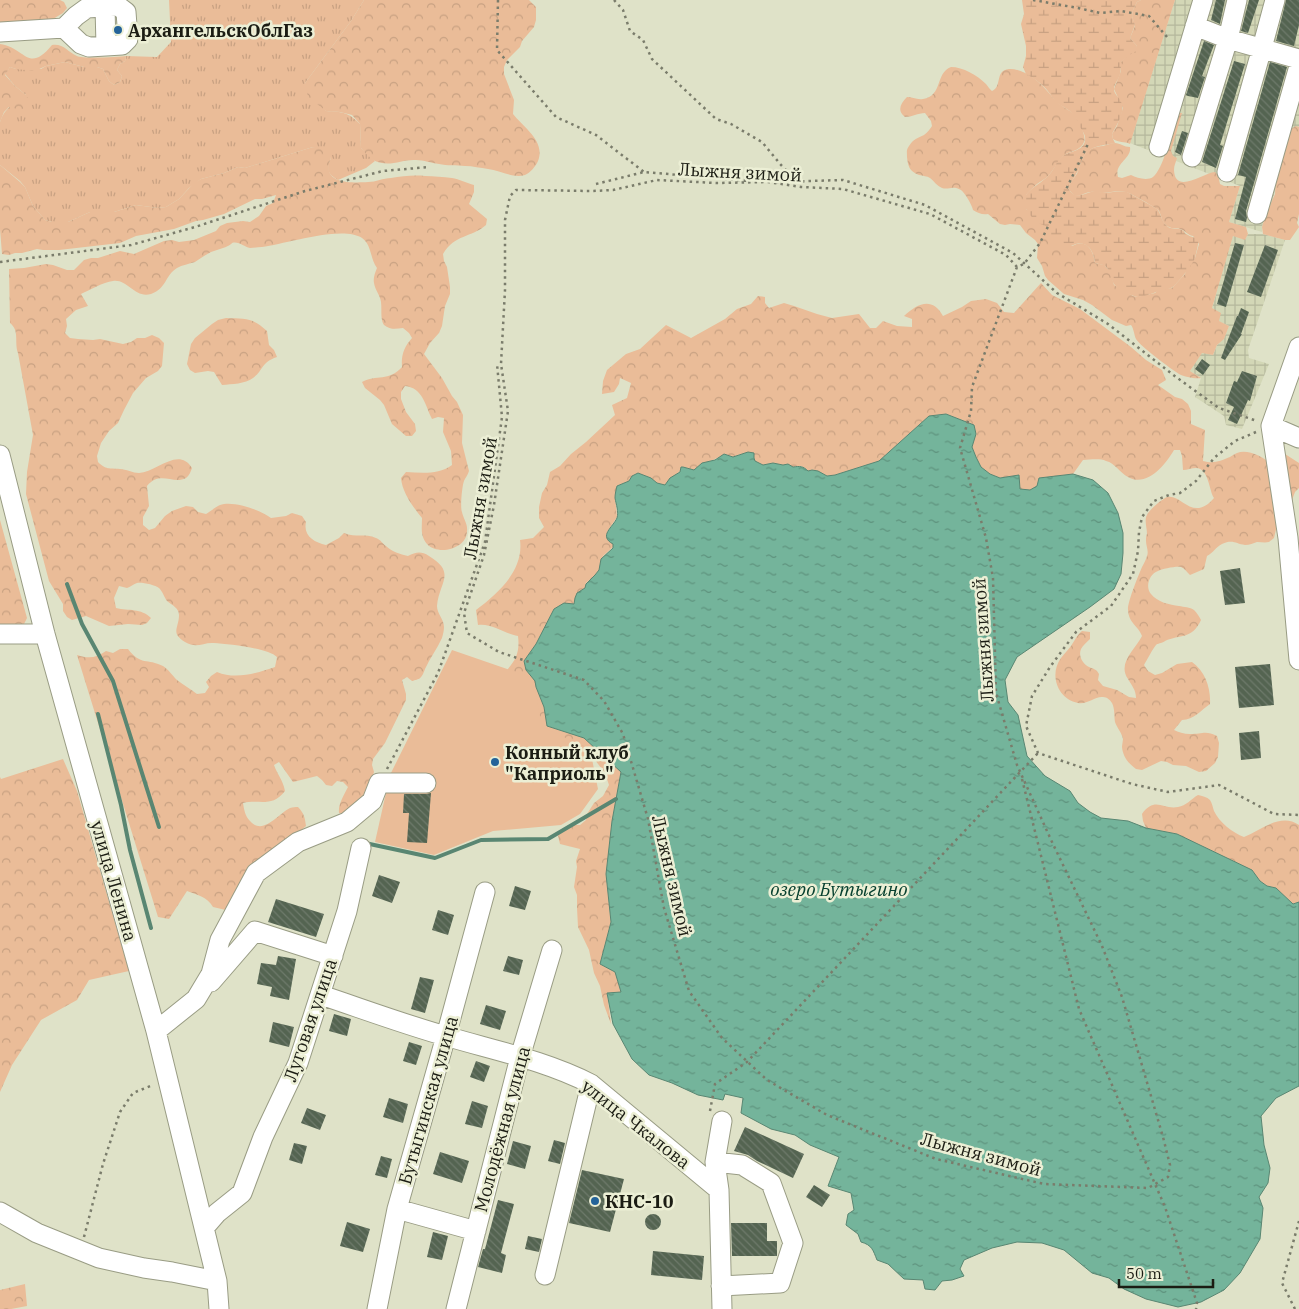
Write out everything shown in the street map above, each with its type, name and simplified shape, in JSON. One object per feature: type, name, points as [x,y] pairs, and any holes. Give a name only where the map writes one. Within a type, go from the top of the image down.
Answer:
[{"type":"street","points":[[1159,147],[1203,0]]},
{"type":"street","points":[[1192,157],[1228,39],[1237,0]]},
{"type":"street","points":[[1227,172],[1275,0]]},
{"type":"street","points":[[0,32],[64,28],[87,8],[100,7],[101,46],[88,47],[81,44],[64,28]]},
{"type":"street","points":[[1195,26],[1228,39],[1299,59]]},
{"type":"street","points":[[1257,214],[1291,124],[1299,66]]},
{"type":"street","points":[[1299,347],[1271,426],[1294,538],[1299,660]]},
{"type":"street","points":[[1271,426],[1297,438]]},
{"type":"street","name":"улица Ленина","points":[[0,456],[45,634],[156,1031],[204,1228],[220,1309]]},
{"type":"street","points":[[0,634],[45,634]]},
{"type":"street","points":[[196,1000],[211,974],[220,940],[256,873],[298,842],[347,822],[372,801],[379,783],[426,783]]},
{"type":"street","name":"Луговая улица","points":[[204,1228],[217,1213],[242,1193],[263,1137],[298,1063],[347,911],[361,848]]},
{"type":"street","name":"Бутыгинская улица","points":[[376,1309],[396,1209],[485,892]]},
{"type":"street","points":[[156,1031],[196,1000],[255,931],[333,956]]},
{"type":"street","name":"Молодёжная улица","points":[[456,1309],[520,1057],[552,950]]},
{"type":"street","name":"улица Чкалова","points":[[320,995],[446,1036],[570,1073],[591,1084],[719,1190]]},
{"type":"street","points":[[545,1275],[591,1084]]},
{"type":"street","points":[[715,1119],[715,1162],[719,1190],[722,1309]]},
{"type":"street","points":[[715,1162],[742,1165],[771,1183],[793,1243],[780,1283],[721,1286]]},
{"type":"street","points":[[396,1209],[476,1231]]},
{"type":"street","points":[[0,1212],[37,1232],[99,1258],[216,1282]]},
{"type":"path","points":[[498,0],[497,50],[556,117],[596,135],[644,172]]},
{"type":"path","points":[[614,0],[623,10],[630,31],[643,40],[652,59],[716,119],[732,124],[762,142],[780,166],[797,182]]},
{"type":"path","points":[[1033,0],[1100,13],[1121,11],[1149,16],[1167,36]]},
{"type":"path","points":[[1017,267],[1024,264],[1040,243],[1089,142]]},
{"type":"path","points":[[0,262],[131,245],[195,227],[305,191],[383,171],[429,167]]},
{"type":"path","points":[[596,184],[644,172],[768,182],[843,180],[925,205],[1013,253],[1058,293],[1108,324],[1219,408],[1271,426]]},
{"type":"path","name":"Лыжня зимой","points":[[658,180],[716,183],[768,182],[801,187],[843,189],[930,214],[1006,255],[1017,267],[972,387],[971,411],[960,448],[986,538],[993,578],[996,694],[1017,765],[1102,946],[1122,997],[1161,1127],[1170,1165],[1168,1177],[1148,1188],[1044,1184],[936,1159],[828,1116],[767,1080],[722,1038],[689,991],[664,908],[648,819],[623,734],[604,701],[584,680],[499,652],[467,633],[464,613],[484,555],[494,505],[508,410],[502,364],[506,220],[510,196],[516,190],[613,190],[658,180]]},
{"type":"path","points":[[379,783],[438,674],[485,542],[502,417],[497,364]]},
{"type":"path","points":[[1271,426],[1235,441],[1214,458],[1196,481],[1180,493],[1169,495],[1154,502],[1142,517],[1133,574],[1111,606],[1076,632],[1050,667],[1032,696],[1026,726],[1038,753],[1132,784],[1168,792],[1219,785],[1274,814],[1299,816]]},
{"type":"path","points":[[715,1119],[715,1084],[748,1062],[1038,753]]},
{"type":"path","points":[[1020,772],[1079,1009],[1165,1207],[1197,1303],[1196,1309]]},
{"type":"path","points":[[80,1250],[103,1164],[120,1112],[133,1093],[168,1080]]},
{"type":"path","points":[[1295,1309],[1282,1283],[1299,1221]]},
{"type":"shaded area","points":[[1175,0],[1299,0],[1299,127],[1296,127],[1273,199],[1265,217],[1262,232],[1229,222],[1240,186],[1130,143]]},
{"type":"shaded area","points":[[1248,234],[1263,234],[1285,240],[1248,350],[1249,358],[1269,364],[1242,429],[1226,425],[1224,416],[1195,397],[1201,378],[1190,371],[1202,352],[1213,355],[1217,345],[1224,338],[1229,326],[1218,321],[1212,308],[1233,235],[1245,240]]},
{"type":"green space","points":[[0,0],[60,0],[64,2],[67,8],[53,19],[0,23]]},
{"type":"green space","points":[[169,0],[364,0],[351,21],[305,83],[326,111],[345,113],[360,124],[361,148],[375,161],[366,168],[338,180],[328,171],[331,158],[313,147],[245,168],[238,167],[201,179],[179,199],[166,207],[158,208],[136,205],[114,212],[90,212],[68,222],[45,220],[33,206],[25,187],[0,165],[0,122],[7,109],[26,95],[5,74],[10,67],[16,69],[41,69],[65,62],[103,69],[109,81],[114,85],[120,82],[122,76],[117,70],[120,64],[125,61],[126,56],[157,57],[171,42]]},
{"type":"green space","points":[[364,0],[529,0],[536,7],[534,27],[522,41],[520,47],[507,60],[504,67],[504,74],[514,100],[513,114],[532,135],[539,147],[538,161],[531,171],[525,175],[516,176],[471,166],[442,165],[419,160],[391,163],[379,162],[370,158],[361,148],[360,124],[352,115],[326,111],[308,97],[305,83],[351,21]]},
{"type":"green space","points":[[1022,0],[1141,0],[1137,2],[1132,16],[1135,25],[1130,38],[1137,46],[1136,51],[1121,62],[1120,74],[1114,87],[1122,104],[1122,113],[1112,134],[1115,143],[1096,147],[1088,151],[1068,188],[1074,195],[1096,191],[1103,193],[1127,192],[1157,209],[1169,227],[1180,229],[1189,236],[1198,239],[1194,261],[1171,288],[1139,297],[1123,291],[1114,284],[1106,266],[1095,263],[1092,252],[1087,246],[1076,244],[1068,247],[1057,243],[1050,237],[1045,226],[1033,219],[1028,212],[1024,200],[1029,192],[1049,175],[1063,156],[1082,147],[1085,139],[1077,119],[1057,103],[1042,85],[1026,74],[1023,67],[1026,46],[1021,24],[1024,14]]},
{"type":"green space","points":[[1141,0],[1175,0],[1130,144],[1113,139],[1112,134],[1123,108],[1114,89],[1121,71],[1121,62],[1137,46],[1130,38],[1135,26],[1132,16],[1133,10],[1137,2]]},
{"type":"green space","points":[[0,44],[9,46],[32,58],[37,58],[52,45],[62,47],[81,57],[126,56],[125,61],[120,64],[117,70],[122,76],[120,82],[114,85],[109,81],[103,69],[97,67],[84,67],[65,62],[46,66],[35,71],[10,67],[5,75],[26,95],[30,102],[21,110],[9,107],[4,112],[0,122]]},
{"type":"green space","points":[[951,67],[960,68],[974,75],[992,91],[997,86],[1004,70],[1014,69],[1020,71],[1036,80],[1057,102],[1074,114],[1083,132],[1085,140],[1083,145],[1079,149],[1063,156],[1049,175],[1026,195],[1026,209],[1072,246],[1085,244],[1091,250],[1095,263],[1104,265],[1110,271],[1114,285],[1137,297],[1155,293],[1158,290],[1172,288],[1185,274],[1195,258],[1199,244],[1193,236],[1179,228],[1167,226],[1157,209],[1126,192],[1092,192],[1076,196],[1068,188],[1089,150],[1114,143],[1130,147],[1128,155],[1118,168],[1118,177],[1122,178],[1131,175],[1145,179],[1153,177],[1161,166],[1178,113],[1182,113],[1171,151],[1173,156],[1177,158],[1174,168],[1176,177],[1179,181],[1184,182],[1215,172],[1218,175],[1220,184],[1224,186],[1240,186],[1229,222],[1246,227],[1248,234],[1245,240],[1233,236],[1212,308],[1221,313],[1219,321],[1229,326],[1224,339],[1217,345],[1213,355],[1202,353],[1190,371],[1201,378],[1181,375],[1163,363],[1136,339],[1131,325],[1126,326],[1112,320],[1083,300],[1064,294],[1045,276],[1037,258],[1038,244],[1020,225],[1000,224],[988,214],[980,214],[973,210],[961,190],[942,188],[930,178],[919,175],[911,170],[907,160],[907,149],[912,142],[928,132],[932,126],[925,113],[905,117],[900,110],[901,105],[907,97],[921,99],[934,94],[943,74]]},
{"type":"green space","points":[[1296,126],[1299,127],[1299,214],[1297,223],[1299,227],[1290,240],[1285,240],[1263,234],[1262,227],[1275,194],[1276,175],[1287,132]]},
{"type":"green space","points":[[313,147],[328,153],[331,158],[330,173],[333,177],[346,182],[368,182],[412,176],[435,176],[457,179],[474,185],[474,192],[469,204],[487,219],[486,225],[458,239],[443,254],[447,267],[450,294],[445,306],[439,333],[430,343],[424,354],[442,378],[463,415],[462,443],[469,471],[463,484],[461,506],[467,526],[466,537],[451,549],[438,550],[432,548],[423,538],[422,518],[403,489],[401,478],[406,472],[436,472],[452,465],[451,451],[443,432],[444,418],[432,419],[420,394],[411,387],[405,386],[401,392],[401,399],[406,412],[415,424],[416,431],[412,436],[406,436],[392,424],[384,405],[365,388],[362,382],[372,378],[392,375],[397,372],[402,367],[404,351],[412,338],[403,328],[386,327],[383,323],[380,299],[374,281],[377,268],[368,244],[362,238],[341,233],[314,236],[252,248],[232,243],[211,252],[195,262],[177,268],[160,288],[151,294],[140,294],[123,283],[113,281],[101,284],[81,294],[88,306],[76,310],[66,319],[65,333],[70,338],[100,339],[123,344],[137,338],[145,338],[152,335],[164,343],[162,366],[158,371],[146,378],[133,393],[118,423],[109,431],[101,443],[97,456],[98,462],[101,465],[137,473],[146,472],[174,460],[186,462],[192,468],[189,475],[181,480],[162,478],[152,481],[147,486],[149,506],[143,517],[143,525],[149,530],[155,528],[172,511],[186,506],[193,507],[198,512],[206,514],[220,505],[239,505],[253,509],[271,518],[286,516],[292,513],[302,516],[306,522],[306,531],[310,538],[326,545],[344,533],[376,538],[391,550],[408,556],[423,553],[437,562],[444,573],[437,606],[444,624],[442,638],[420,678],[412,681],[407,677],[402,680],[406,700],[385,743],[373,759],[374,772],[368,791],[345,814],[339,813],[340,803],[348,787],[343,782],[337,781],[332,786],[326,785],[317,776],[293,782],[279,762],[274,765],[285,791],[270,801],[243,803],[247,817],[255,825],[260,826],[270,822],[290,808],[298,807],[302,811],[306,826],[274,848],[264,858],[248,880],[230,911],[213,907],[205,899],[187,891],[169,919],[158,917],[77,655],[92,657],[106,651],[113,653],[120,649],[128,649],[141,660],[163,666],[177,680],[197,694],[205,693],[209,687],[206,682],[217,672],[239,676],[254,673],[275,667],[277,657],[265,651],[247,647],[214,643],[193,645],[185,642],[180,639],[176,630],[179,620],[178,610],[167,601],[159,588],[145,583],[137,583],[127,588],[119,586],[114,598],[116,608],[143,613],[151,618],[147,623],[142,625],[109,626],[86,616],[72,620],[67,617],[63,611],[63,604],[49,581],[26,494],[27,472],[33,435],[17,349],[16,333],[10,323],[9,269],[46,264],[74,270],[84,260],[91,258],[98,258],[120,251],[134,254],[164,241],[194,240],[216,231],[220,226],[227,223],[250,222],[259,216],[266,206],[273,203],[276,195],[255,199],[224,214],[174,229],[136,236],[120,243],[59,250],[37,249],[9,255],[2,254],[0,165],[25,187],[33,206],[45,220],[68,222],[90,212],[114,212],[136,205],[158,208],[166,207],[179,199],[194,183],[201,179],[238,167],[245,168]]},
{"type":"green space","points":[[1041,283],[1052,295],[1080,309],[1146,360],[1162,370],[1166,380],[1158,385],[1188,404],[1191,411],[1191,424],[1205,430],[1203,461],[1217,462],[1237,453],[1245,452],[1259,456],[1270,464],[1277,525],[1274,538],[1269,542],[1257,542],[1247,545],[1232,542],[1220,545],[1207,556],[1204,569],[1190,575],[1181,567],[1163,569],[1152,575],[1148,584],[1149,591],[1154,597],[1168,604],[1192,609],[1201,620],[1190,634],[1157,644],[1144,665],[1148,671],[1155,675],[1177,664],[1192,662],[1204,675],[1208,686],[1210,704],[1194,717],[1182,720],[1174,730],[1186,734],[1207,733],[1217,736],[1219,743],[1218,757],[1215,763],[1206,771],[1199,772],[1186,766],[1173,765],[1161,761],[1142,770],[1136,769],[1123,754],[1123,739],[1115,722],[1112,703],[1103,697],[1081,703],[1071,701],[1060,691],[1056,678],[1057,664],[1077,636],[1082,631],[1090,632],[1090,639],[1080,652],[1083,662],[1097,671],[1099,674],[1098,680],[1103,686],[1136,698],[1135,690],[1125,673],[1125,668],[1128,657],[1142,636],[1130,618],[1128,610],[1129,601],[1148,554],[1146,517],[1153,508],[1167,497],[1177,499],[1194,508],[1207,505],[1214,498],[1204,472],[1196,468],[1183,470],[1180,450],[1174,450],[1161,468],[1149,477],[1142,479],[1135,480],[1128,477],[1112,464],[1103,460],[1083,460],[1073,474],[1039,478],[1037,486],[1030,490],[1020,489],[1019,476],[1000,478],[990,474],[981,467],[972,447],[976,434],[974,425],[946,414],[929,416],[879,461],[835,475],[827,476],[812,470],[808,471],[801,466],[793,467],[773,463],[763,465],[755,461],[754,458],[741,454],[733,457],[724,455],[694,470],[683,467],[665,485],[638,473],[632,476],[629,481],[617,486],[615,496],[617,517],[607,532],[613,547],[603,556],[599,570],[586,583],[585,588],[577,593],[574,604],[554,609],[536,644],[524,661],[526,670],[535,681],[544,707],[547,726],[584,738],[621,772],[612,821],[606,874],[611,922],[600,964],[615,972],[621,992],[607,993],[611,1024],[600,986],[594,973],[589,950],[578,927],[577,895],[574,887],[576,861],[580,849],[560,844],[557,832],[573,825],[580,825],[586,820],[587,814],[594,803],[603,796],[609,785],[605,773],[588,751],[536,729],[505,672],[516,656],[518,636],[493,627],[478,625],[476,610],[501,589],[514,571],[518,562],[520,540],[533,538],[544,527],[539,518],[539,507],[550,472],[560,466],[615,415],[612,405],[627,398],[631,383],[620,378],[614,392],[602,394],[603,381],[607,370],[626,354],[640,349],[666,325],[691,338],[725,319],[737,309],[751,304],[758,296],[765,297],[765,303],[769,308],[784,303],[832,318],[859,314],[870,328],[876,328],[883,321],[897,326],[912,327],[912,319],[904,316],[919,305],[924,304],[934,306],[943,316],[971,301],[986,299],[997,303],[1004,312],[1014,313]]},
{"type":"green space","points":[[226,318],[248,320],[262,326],[267,331],[269,345],[277,357],[265,364],[250,380],[222,385],[214,372],[195,373],[190,370],[187,364],[191,344],[195,338],[218,320]]},
{"type":"green space","points":[[1285,454],[1299,463],[1299,488],[1295,492],[1287,513]]},
{"type":"green space","points":[[0,520],[27,618],[22,628],[0,629]]},
{"type":"green space","name":"Конный клуб \"Каприоль\"","points":[[452,650],[533,678],[542,727],[590,749],[598,789],[580,814],[561,825],[493,831],[434,855],[375,842],[390,775]]},
{"type":"green space","points":[[63,759],[77,791],[129,971],[89,980],[77,1000],[41,1020],[12,1065],[0,1092],[0,777],[1,779]]},
{"type":"green space","points":[[1198,795],[1210,800],[1216,815],[1223,823],[1244,837],[1278,821],[1292,821],[1299,825],[1299,902],[1293,904],[1276,888],[1267,886],[1260,881],[1252,870],[1177,834],[1146,828],[1142,814],[1151,806],[1181,806]]},
{"type":"green space","points":[[25,1284],[27,1306],[0,1309],[0,1290]]},
{"type":"water","name":"озеро Бутыгино","points":[[946,414],[974,425],[976,434],[972,447],[981,467],[990,474],[1000,478],[1019,475],[1020,489],[1030,490],[1037,486],[1039,478],[1073,474],[1093,480],[1108,493],[1118,513],[1123,533],[1121,574],[1114,589],[1017,657],[1005,680],[1008,702],[1018,715],[1027,756],[1045,776],[1070,791],[1078,803],[1101,818],[1128,821],[1146,828],[1177,834],[1252,870],[1260,881],[1267,886],[1276,888],[1293,904],[1299,902],[1299,1086],[1276,1098],[1261,1116],[1264,1145],[1270,1168],[1268,1183],[1259,1197],[1263,1208],[1260,1239],[1240,1273],[1224,1290],[1201,1302],[1178,1307],[1146,1299],[1124,1289],[1109,1278],[1092,1273],[1064,1250],[1042,1243],[1017,1242],[992,1248],[964,1260],[960,1269],[964,1276],[942,1281],[935,1290],[925,1289],[923,1280],[904,1279],[888,1264],[877,1260],[872,1248],[861,1242],[858,1234],[846,1225],[848,1214],[854,1210],[851,1193],[828,1186],[839,1157],[810,1145],[795,1135],[771,1129],[741,1113],[743,1098],[725,1094],[723,1100],[698,1095],[649,1075],[632,1059],[613,1024],[607,993],[621,992],[615,972],[600,964],[611,922],[606,874],[612,821],[621,772],[584,738],[547,726],[544,707],[535,681],[526,670],[524,661],[536,644],[554,609],[564,603],[574,604],[577,593],[585,588],[586,584],[599,570],[601,559],[613,548],[613,544],[607,538],[607,535],[618,516],[615,498],[617,486],[629,481],[632,476],[638,473],[665,485],[670,478],[680,472],[681,467],[694,470],[702,463],[715,460],[724,454],[733,457],[748,452],[754,453],[755,461],[763,465],[773,463],[788,464],[793,467],[803,467],[808,471],[818,471],[827,476],[835,475],[879,461],[929,416]]},
{"type":"building","points":[[1216,0],[1225,0],[1220,24],[1211,20]]},
{"type":"building","points":[[1249,0],[1259,0],[1248,33],[1241,31]]},
{"type":"building","points":[[1286,0],[1299,0],[1299,25],[1294,46],[1276,41]]},
{"type":"building","points":[[1204,41],[1214,45],[1202,76],[1205,77],[1198,98],[1186,95]]},
{"type":"building","points":[[1234,61],[1245,64],[1220,145],[1223,146],[1216,168],[1202,162]]},
{"type":"building","points":[[1270,62],[1287,67],[1246,211],[1246,222],[1235,219],[1246,177],[1238,175]]},
{"type":"building","points":[[1182,131],[1188,133],[1181,155],[1175,152]]},
{"type":"building","points":[[1235,243],[1244,245],[1226,307],[1217,304]]},
{"type":"building","points":[[1265,245],[1278,250],[1261,297],[1247,292]]},
{"type":"building","points":[[1241,308],[1249,312],[1242,334],[1225,360],[1221,358]]},
{"type":"building","points":[[1202,359],[1210,365],[1203,375],[1195,369]]},
{"type":"building","points":[[1242,371],[1257,376],[1250,401],[1248,400],[1237,424],[1228,420],[1234,407],[1226,403],[1234,381],[1237,382]]},
{"type":"building","points":[[1240,568],[1245,603],[1225,605],[1220,571]]},
{"type":"building","points":[[1270,664],[1274,705],[1239,708],[1235,667]]},
{"type":"building","points":[[1259,731],[1261,758],[1241,760],[1239,733]]},
{"type":"building","points":[[431,793],[427,843],[407,842],[409,813],[403,813],[404,794]]},
{"type":"building","points":[[379,875],[400,882],[392,903],[372,896]]},
{"type":"building","points":[[515,886],[531,891],[525,910],[509,906]]},
{"type":"building","points":[[276,899],[324,914],[316,937],[268,922]]},
{"type":"building","points":[[438,910],[454,915],[448,935],[432,930]]},
{"type":"building","points":[[278,956],[296,959],[289,1000],[270,996],[272,987],[257,984],[261,963],[276,965]]},
{"type":"building","points":[[508,956],[523,960],[519,975],[503,971]]},
{"type":"building","points":[[420,977],[434,980],[425,1013],[411,1009]]},
{"type":"building","points":[[486,1005],[506,1011],[500,1030],[480,1024]]},
{"type":"building","points":[[334,1014],[351,1019],[347,1036],[329,1031]]},
{"type":"building","points":[[273,1022],[294,1027],[289,1047],[269,1042]]},
{"type":"building","points":[[409,1042],[422,1046],[416,1065],[403,1061]]},
{"type":"building","points":[[476,1061],[490,1066],[484,1082],[470,1077]]},
{"type":"building","points":[[389,1098],[408,1104],[403,1123],[383,1117]]},
{"type":"building","points":[[472,1101],[488,1106],[482,1128],[465,1124]]},
{"type":"building","points":[[307,1108],[326,1115],[320,1130],[301,1123]]},
{"type":"building","points":[[745,1127],[804,1154],[793,1178],[748,1155],[734,1151]]},
{"type":"building","points":[[554,1140],[565,1143],[560,1164],[548,1161]]},
{"type":"building","points":[[513,1141],[531,1146],[525,1169],[507,1164]]},
{"type":"building","points":[[294,1143],[307,1146],[302,1164],[289,1160]]},
{"type":"building","points":[[440,1152],[469,1161],[462,1183],[433,1174]]},
{"type":"building","points":[[381,1156],[392,1159],[387,1178],[375,1175]]},
{"type":"building","name":"КНС-10","points":[[582,1170],[624,1179],[610,1232],[569,1223]]},
{"type":"building","points":[[814,1185],[830,1195],[822,1207],[806,1197]]},
{"type":"building","points":[[498,1200],[514,1204],[501,1253],[506,1255],[502,1273],[478,1267],[483,1249],[485,1249]]},
{"type":"building","points":[[653,1214],[661,1222],[653,1230],[645,1222]]},
{"type":"building","points":[[347,1222],[370,1229],[363,1252],[340,1246]]},
{"type":"building","points":[[731,1223],[767,1223],[767,1241],[777,1241],[777,1256],[732,1256]]},
{"type":"building","points":[[433,1232],[448,1236],[442,1260],[427,1257]]},
{"type":"building","points":[[528,1236],[542,1239],[539,1252],[525,1249]]},
{"type":"building","points":[[653,1251],[704,1256],[702,1280],[651,1275]]},
{"type":"waterway","points":[[67,584],[82,624],[113,681],[159,827]]},
{"type":"waterway","points":[[98,714],[121,805],[130,850],[151,928]]},
{"type":"waterway","points":[[365,843],[435,858],[481,840],[548,839],[616,799]]},
{"type":"place","name":"АрхангельскОблГаз","points":[[118,30]]},
{"type":"place","name":"Конный клуб \"Каприоль\"","points":[[495,762]]},
{"type":"place","name":"КНС-10","points":[[595,1201]]}]
